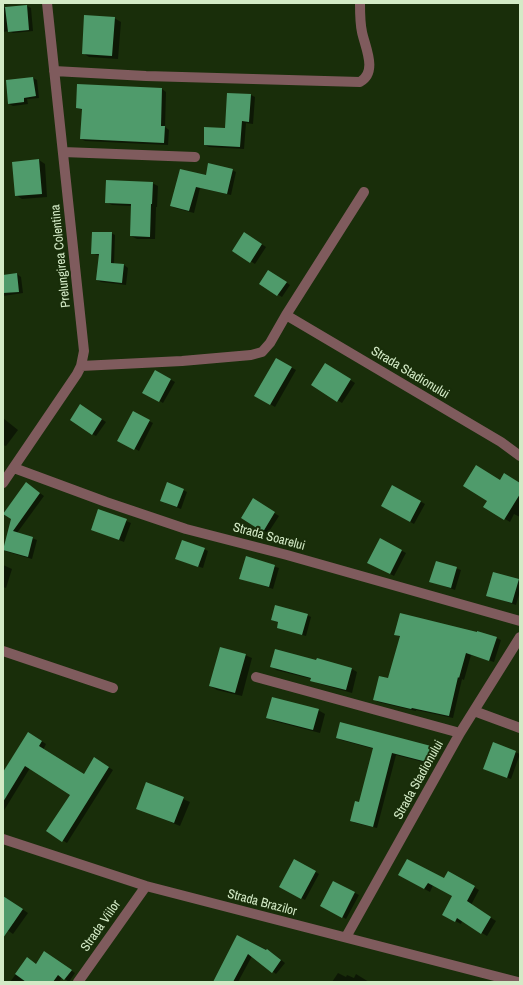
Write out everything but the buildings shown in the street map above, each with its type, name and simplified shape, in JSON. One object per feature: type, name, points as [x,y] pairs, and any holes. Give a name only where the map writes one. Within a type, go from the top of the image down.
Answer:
[{"type":"street","name":"Prelungirea Colentina","points":[[3,483],[81,366],[84,352],[47,3]]},
{"type":"street","points":[[54,71],[146,76],[355,82],[364,79],[368,71],[369,63],[362,31],[360,3]]},
{"type":"street","points":[[63,152],[195,157]]},
{"type":"street","points":[[81,366],[182,361],[251,355],[262,352],[270,343],[286,315],[364,192]]},
{"type":"street","name":"Strada Stadionului","points":[[286,315],[501,442],[520,456]]},
{"type":"street","name":"Strada Soarelui","points":[[14,468],[106,502],[186,529],[287,555],[520,621]]},
{"type":"street","name":"Strada Stadionului","points":[[346,937],[460,733],[520,637]]},
{"type":"street","points":[[3,651],[113,688]]},
{"type":"street","points":[[256,677],[460,733]]},
{"type":"street","points":[[474,711],[520,728]]},
{"type":"street","name":"Strada Brazilor","points":[[3,839],[146,886],[346,937],[498,980],[518,982]]},
{"type":"street","name":"Strada Viilor","points":[[78,982],[146,886]]}]
